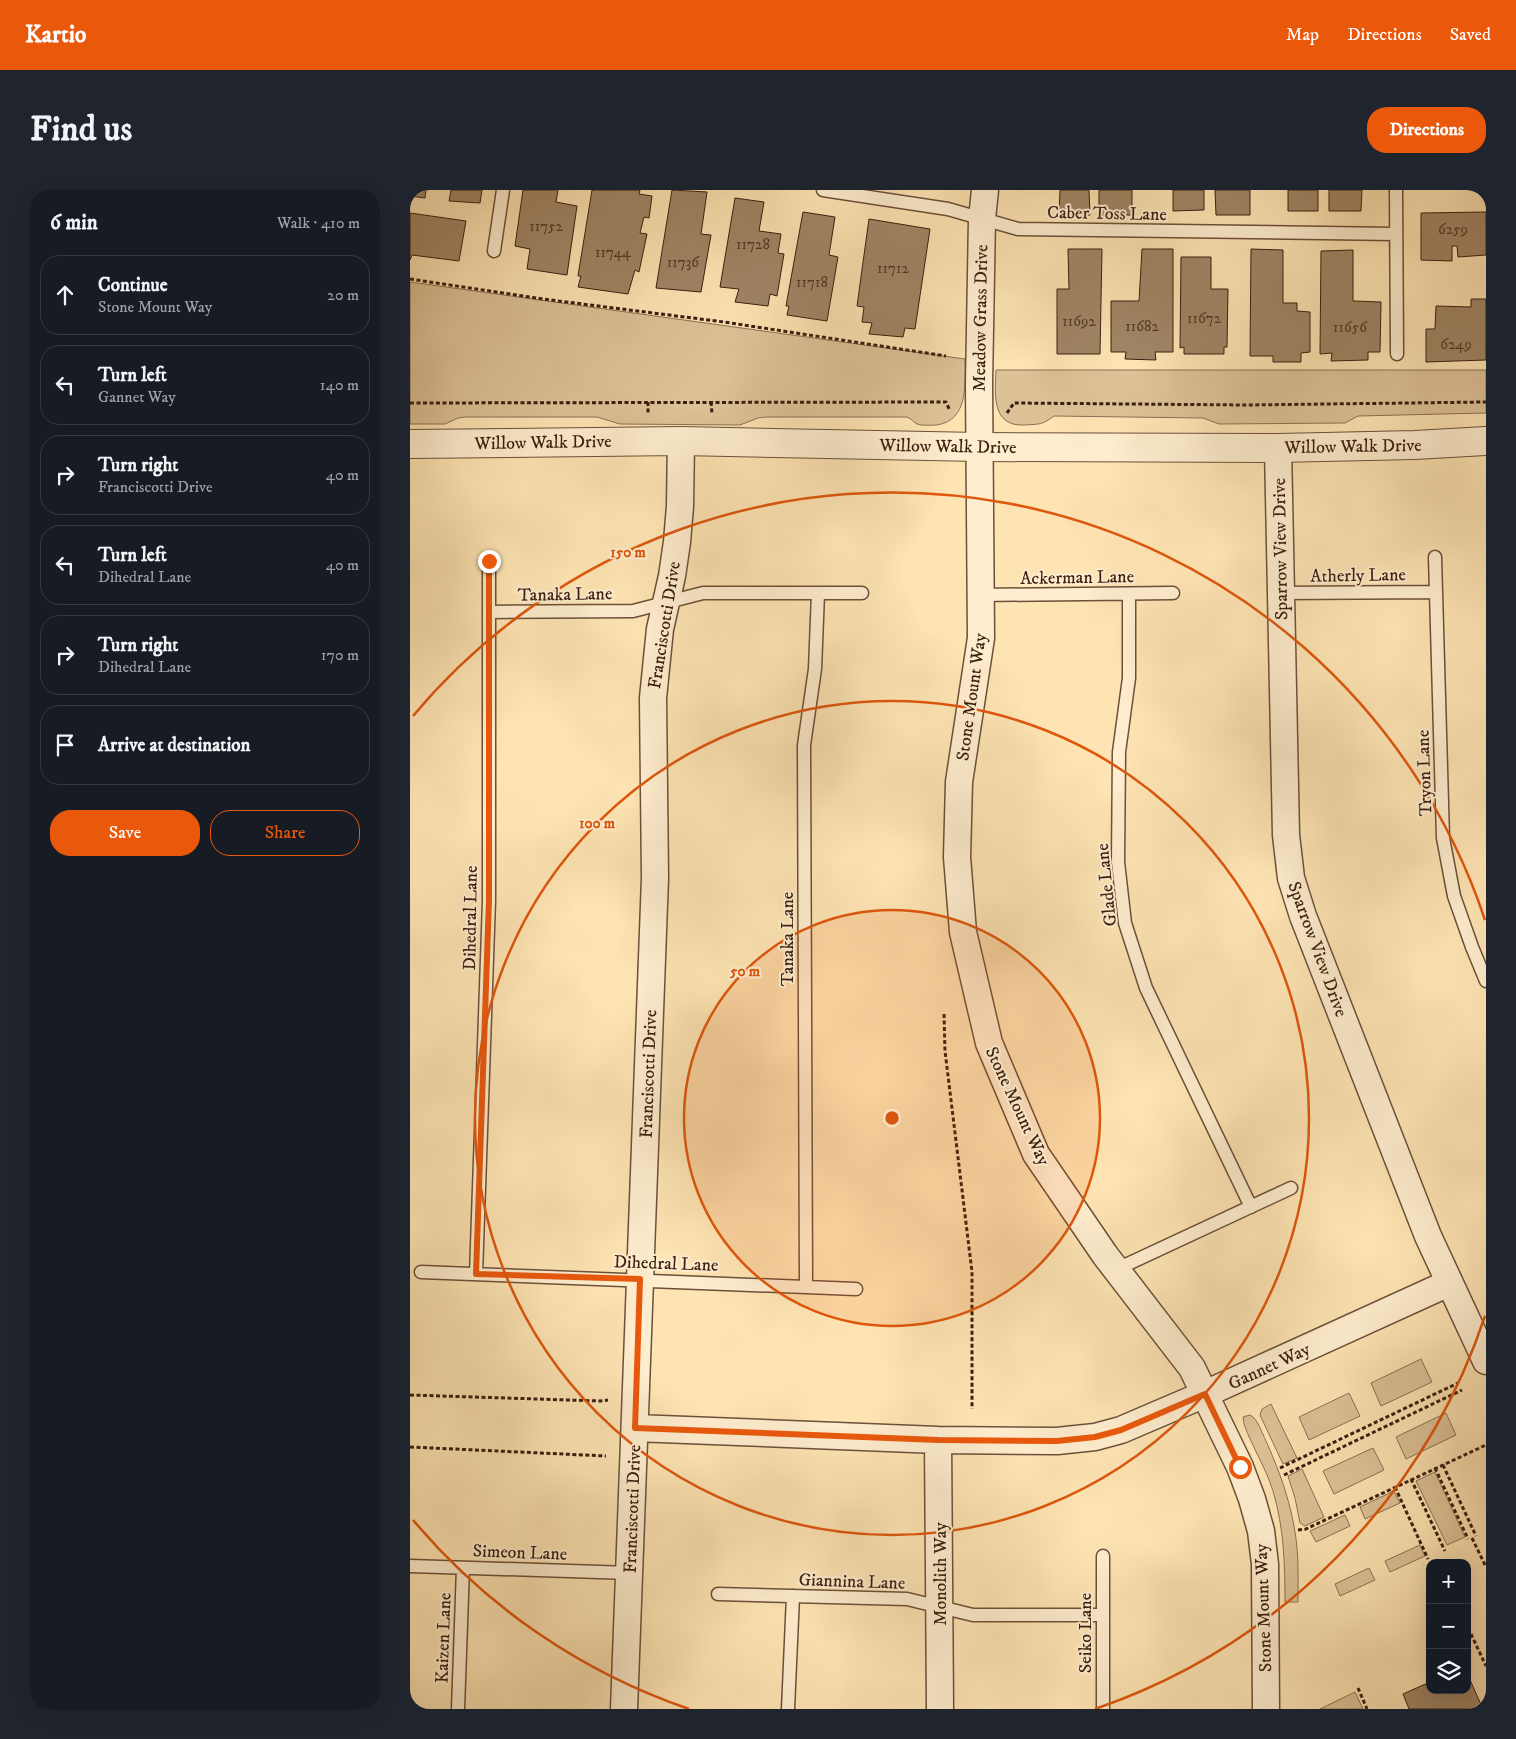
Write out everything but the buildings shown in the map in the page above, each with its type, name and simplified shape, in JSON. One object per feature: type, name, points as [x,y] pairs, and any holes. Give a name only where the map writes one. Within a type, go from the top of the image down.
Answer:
[{"type":"street","name":"Meadow Grass Drive","points":[[979,447],[982,219],[985,190]]},
{"type":"street","name":"Willow Walk Drive","points":[[410,444],[681,441],[979,447],[1278,448],[1414,445],[1486,441]]},
{"type":"street","name":"Franciscotti Drive","points":[[624,1709],[655,878],[653,698],[658,646],[672,576],[680,506],[681,441]]},
{"type":"street","name":"Stone Mount Way","points":[[979,447],[981,638],[959,782],[957,858],[963,932],[989,1043],[1036,1154],[1105,1255],[1192,1368],[1240,1467],[1261,1531],[1265,1564],[1266,1709]]},
{"type":"street","name":"Sparrow View Drive","points":[[1278,448],[1286,835],[1291,878],[1310,934],[1428,1236],[1486,1362]]},
{"type":"street","name":"Gannet Way","points":[[635,1428],[938,1440],[1057,1441],[1095,1437],[1121,1430],[1205,1394],[1449,1283]]},
{"type":"street","name":"Monolith Way","points":[[938,1440],[940,1709]]},
{"type":"lane","points":[[494,251],[504,190]]},
{"type":"lane","name":"Caber Toss Lane","points":[[823,190],[948,209],[1018,230],[1396,234]]},
{"type":"lane","points":[[1396,190],[1397,354]]},
{"type":"lane","name":"Tryon Lane","points":[[1435,557],[1443,838],[1454,896],[1486,981]]},
{"type":"lane","name":"Dihedral Lane","points":[[476,1274],[489,900],[489,561]]},
{"type":"lane","name":"Atherly Lane","points":[[1281,593],[1436,592]]},
{"type":"lane","name":"Tanaka Lane","points":[[489,612],[633,611],[703,593],[862,593]]},
{"type":"lane","name":"Tanaka Lane","points":[[806,1286],[804,745],[815,669],[818,593]]},
{"type":"lane","name":"Ackerman Lane","points":[[980,595],[1174,593]]},
{"type":"lane","name":"Glade Lane","points":[[1129,594],[1130,678],[1119,761],[1118,862],[1125,924],[1146,988],[1251,1207]]},
{"type":"lane","points":[[1116,1269],[1292,1188]]},
{"type":"lane","name":"Dihedral Lane","points":[[421,1272],[856,1288]]},
{"type":"lane","name":"Seiko Lane","points":[[1103,1556],[1103,1709]]},
{"type":"lane","name":"Simeon Lane","points":[[410,1566],[630,1573]]},
{"type":"lane","name":"Kaizen Lane","points":[[458,1709],[463,1568]]},
{"type":"lane","name":"Giannina Lane","points":[[718,1594],[907,1599],[973,1615],[1103,1615]]},
{"type":"lane","points":[[788,1709],[793,1596]]},
{"type":"path","points":[[410,280],[724,322],[946,356]]},
{"type":"path","points":[[410,403],[946,402],[953,418],[1003,418],[1014,403],[1248,405],[1486,402]]},
{"type":"path","points":[[944,1014],[945,1051],[972,1272],[972,1409]]},
{"type":"path","points":[[1280,1468],[1458,1383]]},
{"type":"path","points":[[1284,1475],[1462,1390]]},
{"type":"path","points":[[410,1395],[600,1402],[610,1400]]},
{"type":"path","points":[[1298,1530],[1306,1529],[1486,1445]]},
{"type":"path","points":[[410,1447],[603,1455],[608,1457]]},
{"type":"path","points":[[1443,1465],[1472,1538]]},
{"type":"path","points":[[1435,1468],[1486,1568]]},
{"type":"path","points":[[1411,1480],[1445,1551]]},
{"type":"path","points":[[1395,1487],[1428,1558]]},
{"type":"path","points":[[1471,1634],[1486,1666]]},
{"type":"path","points":[[1358,1688],[1368,1709]]},
{"type":"shaded area","points":[[410,282],[965,359],[963,399],[955,416],[947,422],[937,425],[919,425],[907,417],[766,417],[740,425],[620,424],[597,417],[465,417],[445,424],[410,424]]},
{"type":"shaded area","points":[[996,370],[1486,370],[1486,413],[1358,416],[1345,423],[1219,424],[1203,418],[1054,416],[1041,423],[1025,425],[1006,421],[1001,415],[997,407],[995,389]]},
{"type":"shaded area","points":[[1421,1359],[1432,1382],[1381,1406],[1371,1383]]},
{"type":"shaded area","points":[[1349,1393],[1360,1416],[1309,1440],[1299,1417]]},
{"type":"shaded area","points":[[1271,1404],[1297,1458],[1283,1464],[1260,1415],[1262,1409]]},
{"type":"shaded area","points":[[1446,1413],[1456,1435],[1406,1459],[1396,1437]]},
{"type":"shaded area","points":[[1250,1415],[1258,1423],[1271,1452],[1284,1485],[1290,1508],[1297,1549],[1298,1602],[1285,1602],[1284,1560],[1280,1519],[1270,1482],[1244,1424],[1243,1417]]},
{"type":"shaded area","points":[[1373,1448],[1384,1470],[1334,1494],[1323,1471]]},
{"type":"shaded area","points":[[1302,1469],[1324,1517],[1305,1526],[1300,1523],[1288,1476]]},
{"type":"shaded area","points":[[1435,1472],[1465,1537],[1447,1545],[1416,1481]]},
{"type":"shaded area","points":[[1394,1491],[1400,1503],[1365,1519],[1360,1507]]},
{"type":"shaded area","points":[[1345,1515],[1350,1526],[1316,1542],[1310,1531]]},
{"type":"shaded area","points":[[1420,1545],[1425,1556],[1390,1572],[1385,1561]]},
{"type":"shaded area","points":[[1369,1568],[1375,1580],[1340,1596],[1335,1584]]},
{"type":"shaded area","points":[[1355,1692],[1363,1709],[1320,1709]]},
{"type":"route","points":[[489,561],[489,900],[476,1274],[640,1279],[635,1428],[938,1440],[1057,1441],[1095,1437],[1121,1430],[1205,1394],[1240,1467]]}]
